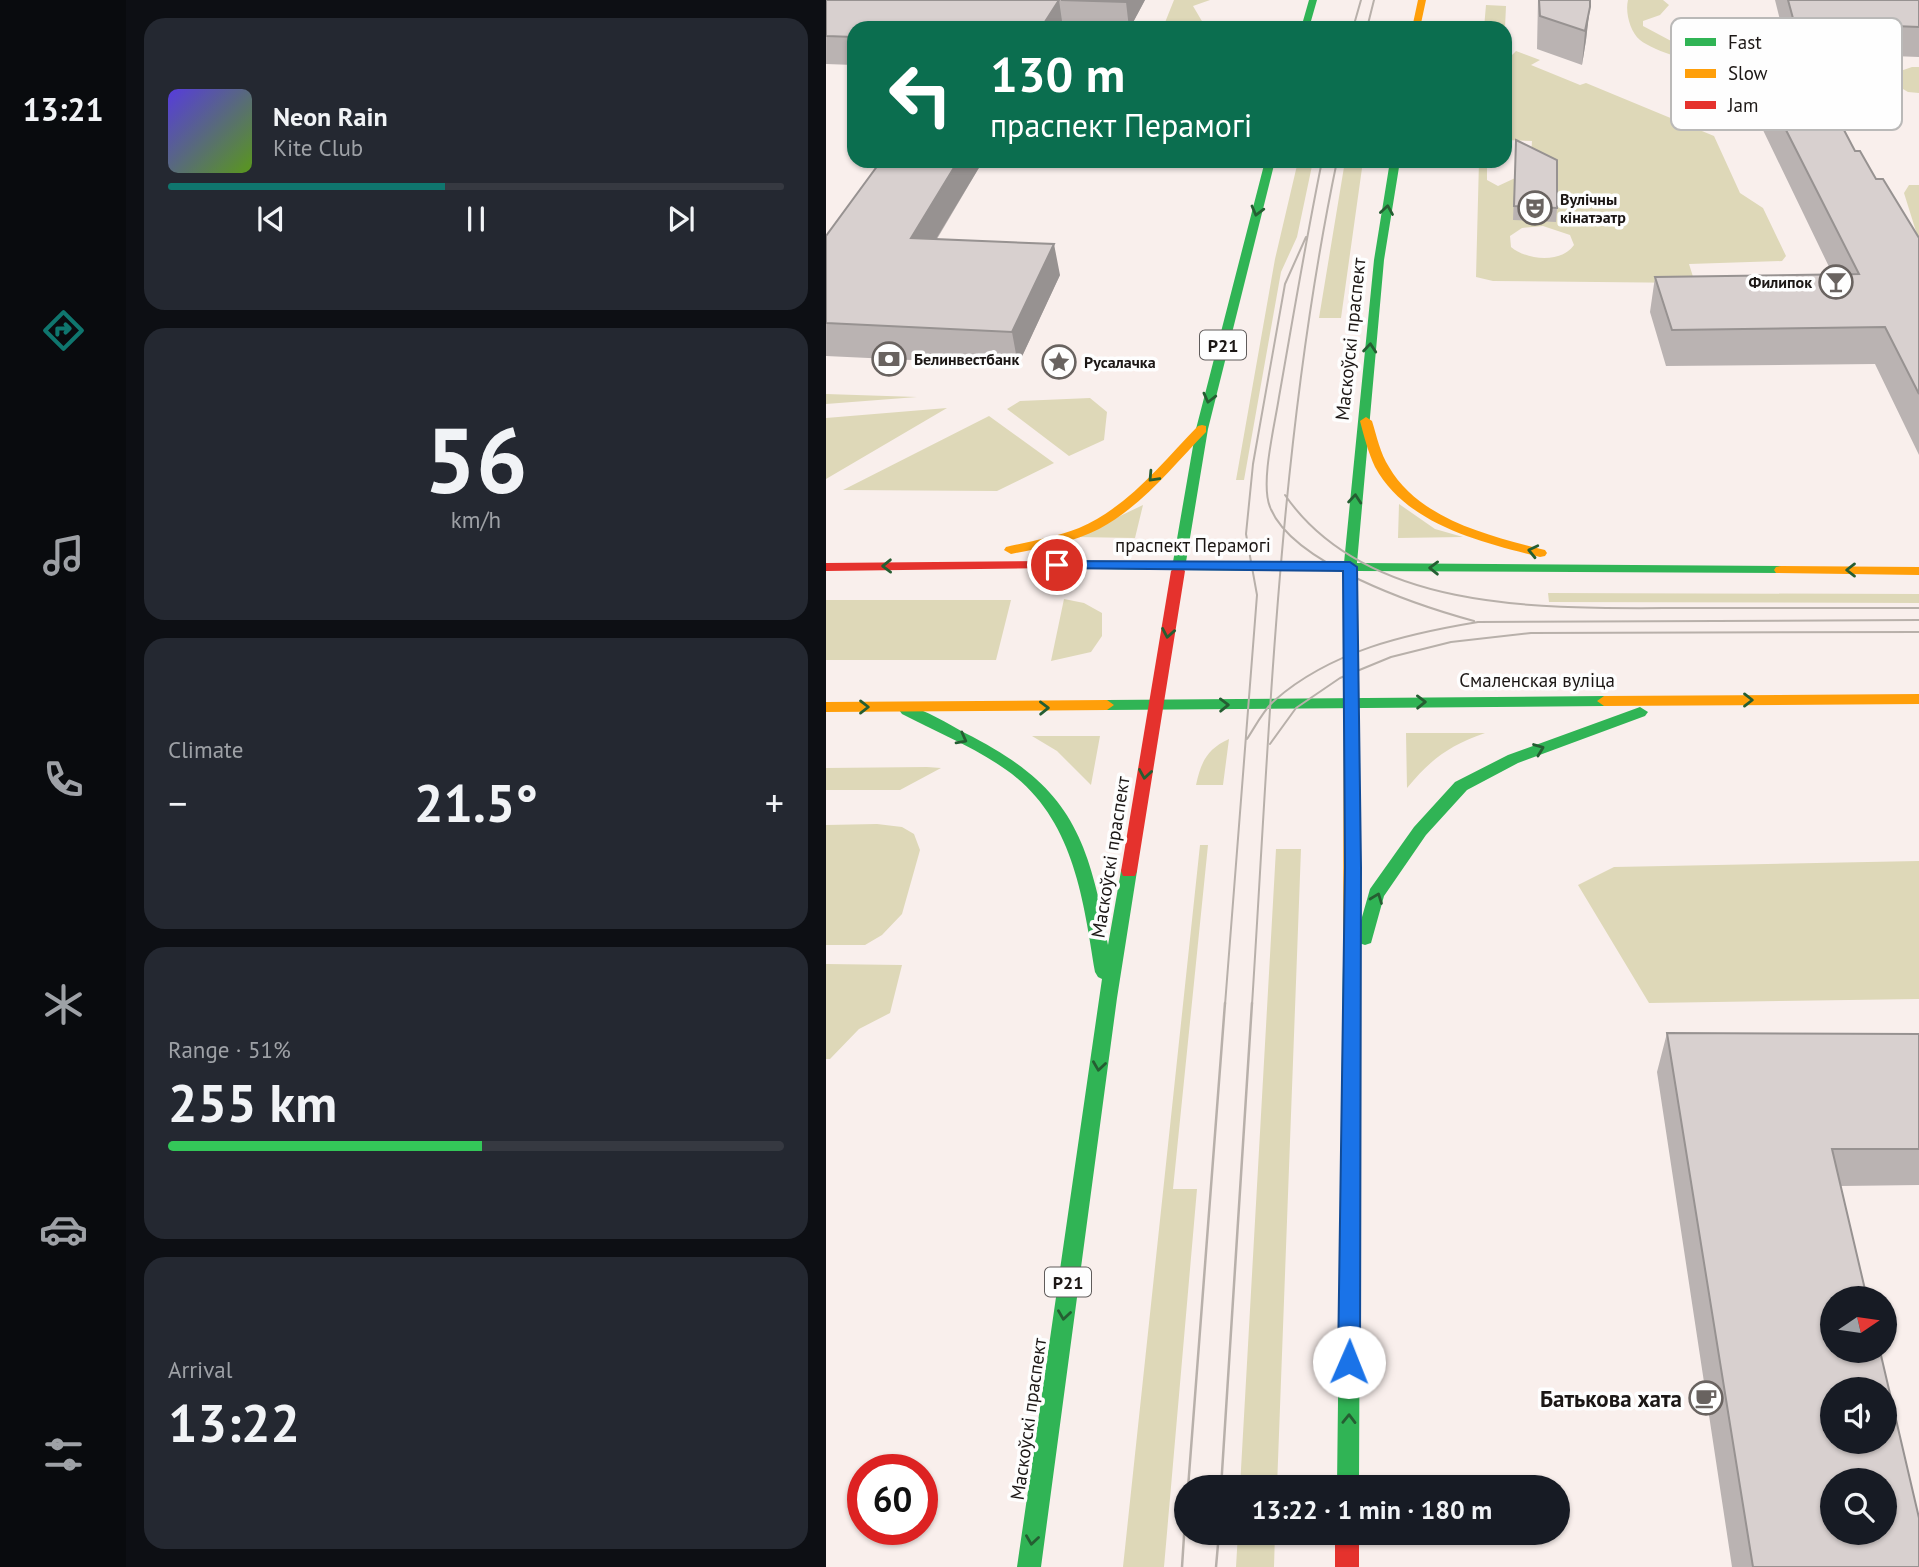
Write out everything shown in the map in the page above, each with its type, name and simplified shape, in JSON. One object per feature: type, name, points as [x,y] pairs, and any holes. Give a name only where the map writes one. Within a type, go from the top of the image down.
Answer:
[{"type":"main road","points":[[1307,21],[1313,0]]},
{"type":"main road","points":[[1418,21],[1422,0]]},
{"type":"main road","name":"Маскоўскі праспект","points":[[1029,1567],[1108,998],[1202,429],[1268,168]]},
{"type":"main road","name":"Маскоўскі праспект","points":[[1348,1475],[1353,988],[1350,567],[1379,260],[1394,168]]},
{"type":"main road","points":[[1364,416],[1384,471],[1426,512],[1485,540],[1624,569]]},
{"type":"main road","points":[[947,565],[1063,538],[1094,526],[1122,509],[1202,429]]},
{"type":"main road","name":"праспект Перамогі","points":[[826,567],[1350,567]]},
{"type":"main road","points":[[1350,567],[1919,571]]},
{"type":"main road","name":"Смаленская вуліца","points":[[1156,706],[1919,699]]},
{"type":"main road","points":[[1353,988],[1376,894],[1420,831],[1461,786],[1513,759],[1607,722],[1679,700]]},
{"type":"main road","points":[[826,707],[1156,706]]},
{"type":"main road","points":[[902,708],[1026,774],[1059,808],[1076,843],[1090,896],[1108,998]]},
{"type":"main road","points":[[1347,1567],[1348,1545]]},
{"type":"shaded area","points":[[1174,0],[1210,0],[1193,6],[1202,21],[1166,21]]},
{"type":"shaded area","points":[[1628,0],[1663,0],[1669,5],[1660,15],[1643,21],[1643,26],[1671,41],[1671,55],[1648,45],[1636,36],[1627,10]]},
{"type":"shaded area","points":[[1486,5],[1506,6],[1505,21],[1485,21]]},
{"type":"shaded area","points":[[1516,51],[1540,60],[1531,65],[1580,85],[1586,83],[1671,118],[1671,130],[1700,130],[1714,136],[1740,193],[1763,208],[1786,256],[1782,261],[1689,264],[1695,283],[1493,281],[1476,277],[1479,168],[1487,168],[1487,180],[1498,186],[1530,171],[1532,141],[1512,140],[1512,55]],"holes":[[[1543,226],[1570,235],[1574,245],[1561,255],[1534,257],[1511,247],[1510,236],[1522,228]]]},
{"type":"shaded area","points":[[1919,67],[1919,93],[1902,88],[1902,70]]},
{"type":"shaded area","points":[[1296,168],[1312,168],[1297,237],[1281,272],[1244,480],[1236,480],[1275,259]]},
{"type":"shaded area","points":[[1344,168],[1362,168],[1341,318],[1319,318]]},
{"type":"shaded area","points":[[1909,185],[1919,185],[1919,241],[1904,193]]},
{"type":"shaded area","points":[[826,394],[917,397],[826,404]]},
{"type":"shaded area","points":[[1090,398],[1107,412],[1104,440],[1069,456],[1007,409],[1020,401]]},
{"type":"shaded area","points":[[947,408],[826,479],[826,418]]},
{"type":"shaded area","points":[[989,416],[1054,463],[997,491],[843,490]]},
{"type":"shaded area","points":[[1399,504],[1435,529],[1463,537],[1398,538]]},
{"type":"shaded area","points":[[1143,505],[1135,538],[1076,537]]},
{"type":"shaded area","points":[[1548,593],[1919,594],[1919,603],[1549,602]]},
{"type":"shaded area","points":[[1064,599],[1084,603],[1102,613],[1102,636],[1091,652],[1051,661]]},
{"type":"shaded area","points":[[826,600],[1011,600],[996,660],[826,660]]},
{"type":"shaded area","points":[[1406,733],[1485,733],[1442,754],[1407,788]]},
{"type":"shaded area","points":[[1032,736],[1100,736],[1091,785],[1057,751]]},
{"type":"shaded area","points":[[1229,739],[1223,785],[1196,785],[1206,757],[1215,747]]},
{"type":"shaded area","points":[[826,768],[941,768],[900,790],[826,790]]},
{"type":"shaded area","points":[[877,824],[902,827],[914,834],[920,850],[902,914],[882,935],[865,945],[826,945],[826,825]]},
{"type":"shaded area","points":[[1200,845],[1208,845],[1173,1189],[1197,1189],[1164,1567],[1123,1567]]},
{"type":"shaded area","points":[[1276,849],[1301,849],[1277,1475],[1241,1475]]},
{"type":"shaded area","points":[[1919,861],[1919,999],[1649,1003],[1578,885],[1614,867]]},
{"type":"shaded area","points":[[826,964],[902,965],[890,1013],[859,1029],[830,1059],[826,1059]]},
{"type":"shaded area","points":[[1237,1545],[1275,1545],[1274,1567],[1236,1567]]},
{"type":"building","points":[[826,0],[1059,0],[1046,21],[847,21],[847,37],[826,36]]},
{"type":"building","points":[[1061,0],[1127,0],[1126,2]]},
{"type":"building","points":[[1539,0],[1590,0],[1585,31],[1540,16]]},
{"type":"building","points":[[1788,0],[1919,0],[1919,27],[1902,26],[1902,18],[1793,18]]},
{"type":"building","points":[[1786,130],[1844,130],[1855,151],[1860,151],[1876,179],[1883,179],[1919,238],[1919,394],[1885,327],[1672,330],[1655,277],[1859,274]]},
{"type":"building","points":[[1516,140],[1557,160],[1557,208],[1514,206]]},
{"type":"building","points":[[876,168],[954,168],[911,238],[1054,244],[1012,332],[826,323],[826,236]]},
{"type":"building","points":[[1667,1033],[1919,1034],[1919,1149],[1832,1149],[1864,1286],[1820,1286],[1820,1363],[1883,1363],[1886,1377],[1820,1377],[1820,1454],[1897,1454],[1897,1424],[1919,1518],[1919,1567],[1753,1567]]},
{"type":"tram line","points":[[1355,21],[1361,0]]},
{"type":"tram line","points":[[1369,21],[1374,0]]},
{"type":"tram line","points":[[1284,529],[1270,507],[1267,496],[1269,453],[1321,168]]},
{"type":"tram line","points":[[1287,497],[1317,265],[1336,168]]},
{"type":"tram line","points":[[1225,1005],[1257,595],[1246,534],[1253,464],[1285,284],[1306,237]]},
{"type":"tram line","points":[[1284,529],[1287,497]]},
{"type":"tram line","points":[[1287,497],[1321,535],[1366,565],[1416,585],[1470,598],[1584,608],[1919,608]]},
{"type":"tram line","points":[[1271,704],[1284,529]]},
{"type":"tram line","points":[[1284,529],[1303,547],[1360,580],[1422,605],[1474,621]]},
{"type":"tram line","points":[[1271,704],[1320,669],[1370,647],[1424,632],[1478,622],[1919,620]]},
{"type":"tram line","points":[[1270,744],[1296,708],[1340,678],[1391,657],[1451,642],[1531,633],[1919,632]]},
{"type":"tram line","points":[[1247,739],[1271,704]]},
{"type":"tram line","points":[[1252,1005],[1271,704]]},
{"type":"tram line","points":[[1189,1475],[1225,1003]]},
{"type":"tram line","points":[[1222,1475],[1252,1003]]},
{"type":"tram line","points":[[1182,1567],[1183,1545]]},
{"type":"tram line","points":[[1216,1567],[1218,1545]]},
{"type":"traffic: fast","points":[[1307,21],[1313,0]]},
{"type":"traffic: fast","points":[[1178,571],[1202,429],[1268,168]]},
{"type":"traffic: fast","points":[[1351,612],[1350,567],[1379,260],[1394,168]]},
{"type":"traffic: fast","points":[[1049,565],[1781,570]]},
{"type":"traffic: fast","points":[[1107,705],[1604,701]]},
{"type":"traffic: fast","points":[[907,710],[1011,765],[1035,784],[1054,806],[1068,831],[1088,885],[1104,972]]},
{"type":"traffic: fast","points":[[1365,938],[1376,894],[1420,831],[1461,786],[1513,759],[1640,712]]},
{"type":"traffic: fast","points":[[1029,1567],[1108,998],[1129,871]]},
{"type":"traffic: fast","points":[[1348,1475],[1352,966]]},
{"type":"traffic: slow","points":[[1418,21],[1422,0]]},
{"type":"traffic: slow","points":[[1366,421],[1376,454],[1385,472],[1399,490],[1416,504],[1434,516],[1475,535],[1540,553]]},
{"type":"traffic: slow","points":[[1011,550],[1074,534],[1109,517],[1151,482],[1202,429]]},
{"type":"traffic: slow","points":[[1781,570],[1919,571]]},
{"type":"traffic: slow","points":[[1351,612],[1352,966]]},
{"type":"traffic: slow","points":[[1604,701],[1919,699]]},
{"type":"traffic: slow","points":[[826,707],[1107,705]]},
{"type":"traffic: jam","points":[[826,567],[1049,565]]},
{"type":"traffic: jam","points":[[1129,871],[1178,571]]},
{"type":"traffic: jam","points":[[1347,1545],[1347,1567]]},
{"type":"place","name":"Вулічны кінатэатр","points":[[1535,208]]},
{"type":"place","name":"Филипок","points":[[1836,282]]},
{"type":"place","name":"Белинвестбанк","points":[[889,359]]},
{"type":"place","name":"Русалачка","points":[[1059,362]]},
{"type":"place","name":"Батькова хата","points":[[1706,1398]]},
{"type":"route","points":[[1057,565],[1350,567],[1353,988],[1349,1362]]}]
